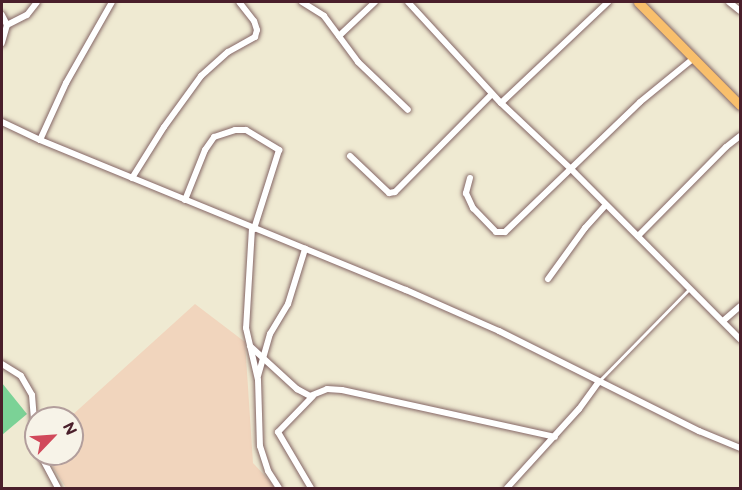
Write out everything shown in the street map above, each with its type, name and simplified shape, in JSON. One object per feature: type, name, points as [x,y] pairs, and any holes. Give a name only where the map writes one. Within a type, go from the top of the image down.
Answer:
[{"type":"main road","points":[[638,2],[741,105]]},
{"type":"street","points":[[7,25],[27,15],[37,2]]},
{"type":"street","points":[[40,141],[66,83],[111,2]]},
{"type":"street","points":[[132,178],[164,127],[201,76],[228,52],[255,37],[257,30],[254,21],[239,2]]},
{"type":"street","points":[[302,2],[324,16],[358,62],[408,110]]},
{"type":"street","points":[[339,36],[375,2]]},
{"type":"street","points":[[408,2],[492,94],[571,169],[741,339]]},
{"type":"street","points":[[501,103],[608,2]]},
{"type":"street","points":[[729,2],[741,11]]},
{"type":"street","points":[[2,15],[7,25],[2,43]]},
{"type":"street","points":[[470,178],[466,193],[473,208],[501,234],[640,102],[694,58]]},
{"type":"street","points":[[350,156],[389,193],[395,192],[492,94]]},
{"type":"street","points":[[2,122],[40,141],[478,322],[741,448]]},
{"type":"street","points":[[185,200],[205,150],[214,137],[235,130],[246,130],[279,150],[253,228],[245,316],[258,380],[260,446],[268,471],[279,489]]},
{"type":"street","points":[[638,236],[726,147],[741,136]]},
{"type":"street","points":[[548,279],[585,228],[606,205]]},
{"type":"street","points":[[258,380],[270,334],[288,304],[305,249]]},
{"type":"street","points":[[723,321],[741,306]]},
{"type":"street","points":[[250,346],[297,389],[313,396]]},
{"type":"street","points":[[2,364],[21,376],[32,395],[33,406]]},
{"type":"street","points":[[507,489],[555,437],[599,381]]},
{"type":"street","points":[[311,489],[278,432],[313,396],[327,389],[342,390],[555,437]]},
{"type":"street","points":[[46,466],[58,489]]},
{"type":"lane","points":[[599,381],[690,288]]},
{"type":"shaded area","points":[[195,304],[245,342],[253,463],[276,488],[66,488],[52,466],[84,466],[82,406]]},
{"type":"green space","points":[[2,383],[24,410],[24,417],[2,435]]}]
